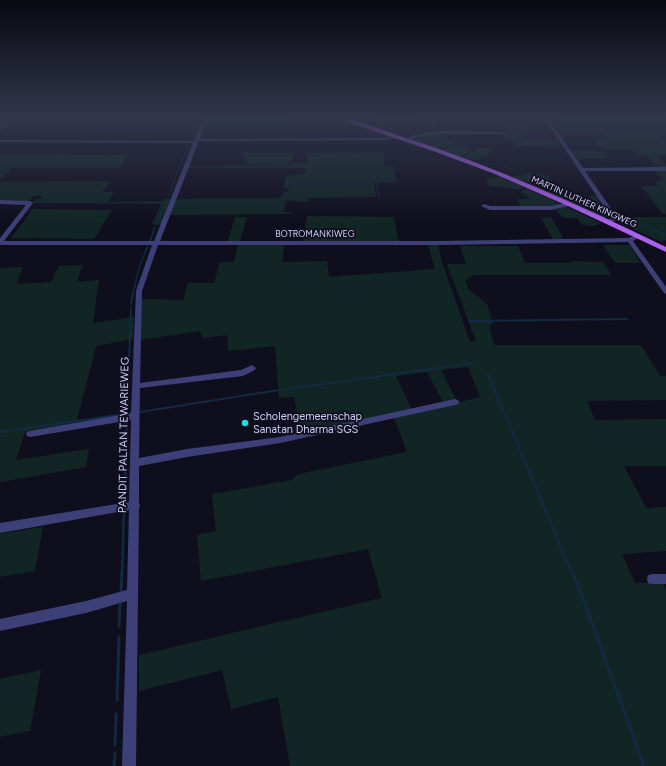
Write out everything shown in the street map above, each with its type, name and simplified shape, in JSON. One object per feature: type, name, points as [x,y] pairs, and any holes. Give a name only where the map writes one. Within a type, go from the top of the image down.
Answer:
[{"type":"main road","name":"MARTIN LUTHER KINGWEG","points":[[442,153],[474,164],[608,222],[666,250]]},
{"type":"street","name":"PANDIT PALTAN TEWARIEWEG","points":[[130,766],[132,594],[139,291],[191,153]]},
{"type":"street","points":[[570,153],[614,217],[613,220],[608,222]]},
{"type":"street","points":[[582,170],[666,169]]},
{"type":"street","points":[[0,202],[30,202],[0,242]]},
{"type":"street","points":[[484,206],[490,208],[551,208],[566,205]]},
{"type":"street","points":[[637,236],[630,240],[666,292]]},
{"type":"street","name":"BOTROMANKIWEG","points":[[0,242],[440,243],[630,240]]},
{"type":"street","points":[[136,386],[243,373],[252,368]]},
{"type":"street","points":[[135,463],[187,453],[280,440],[455,402]]},
{"type":"street","points":[[30,434],[136,416]]},
{"type":"street","points":[[0,528],[135,504]]},
{"type":"street","points":[[652,579],[666,579]]},
{"type":"street","points":[[0,625],[86,607],[132,594]]},
{"type":"green space","points":[[244,153],[294,153],[292,162],[286,165],[245,164],[246,159],[243,159]]},
{"type":"green space","points":[[307,153],[384,153],[384,166],[394,166],[396,182],[374,183],[376,197],[308,198],[308,202],[286,200],[283,212],[292,212],[290,214],[170,215],[175,201],[178,199],[278,198],[282,196],[284,192],[289,191],[289,188],[284,188],[286,176],[305,174],[305,168],[188,168],[188,166],[288,165],[307,163]]},
{"type":"green space","points":[[449,153],[468,153],[461,157]]},
{"type":"green space","points":[[471,153],[489,153],[475,160],[464,157]]},
{"type":"green space","points":[[572,153],[603,153],[608,159],[577,159]]},
{"type":"green space","points":[[635,153],[666,153],[666,155],[657,155],[666,165],[666,169],[659,169],[646,155],[637,155]]},
{"type":"green space","points":[[0,154],[128,155],[121,168],[12,168],[0,179]]},
{"type":"green space","points":[[655,170],[666,171],[666,214],[663,214],[641,186],[658,186],[655,181],[664,181]]},
{"type":"green space","points":[[530,173],[548,175],[553,184],[589,198],[592,195],[597,196],[610,216],[603,218],[546,191],[550,188],[536,182],[526,182],[512,177]]},
{"type":"green space","points":[[499,177],[524,188],[517,189],[489,186],[485,180]]},
{"type":"green space","points":[[111,181],[103,192],[113,192],[109,202],[161,201],[163,199],[171,199],[162,223],[159,225],[152,224],[161,205],[160,204],[32,203],[36,199],[41,199],[43,196],[33,196],[29,201],[0,201],[0,182]]},
{"type":"green space","points":[[527,189],[563,205],[559,207],[521,207],[517,199],[532,199],[520,192]]},
{"type":"green space","points":[[566,206],[601,223],[595,226],[582,225],[577,218],[564,218],[554,209]]},
{"type":"green space","points":[[33,209],[112,210],[94,239],[11,238]]},
{"type":"green space","points":[[307,216],[394,217],[398,241],[303,241]]},
{"type":"green space","points":[[235,217],[247,217],[240,241],[228,241]]},
{"type":"green space","points":[[551,217],[565,241],[554,241],[541,218]]},
{"type":"green space","points":[[624,217],[666,217],[666,240],[662,242],[621,224],[618,219]]},
{"type":"green space","points":[[238,245],[284,245],[282,262],[327,261],[329,277],[435,269],[428,245],[438,245],[442,262],[470,342],[476,341],[447,264],[466,264],[460,246],[518,246],[525,263],[571,263],[571,261],[603,262],[611,275],[474,275],[466,280],[468,289],[487,304],[493,324],[489,325],[494,345],[641,345],[660,376],[666,376],[666,400],[587,401],[595,420],[666,419],[666,466],[624,466],[646,508],[666,507],[666,551],[622,554],[635,583],[663,583],[666,591],[666,766],[290,766],[278,697],[231,709],[222,670],[139,691],[139,655],[382,598],[368,549],[201,581],[197,535],[216,531],[212,494],[292,480],[299,474],[407,452],[394,418],[480,397],[468,367],[441,370],[456,399],[443,402],[427,372],[396,376],[412,410],[301,433],[294,397],[279,398],[275,346],[228,351],[227,335],[203,338],[200,331],[140,340],[141,299],[183,300],[188,283],[214,283],[220,262],[234,262]]},
{"type":"green space","points":[[603,245],[629,245],[641,263],[615,263]]},
{"type":"green space","points":[[83,265],[77,282],[99,280],[93,323],[134,317],[133,339],[96,346],[76,424],[25,432],[16,460],[89,449],[86,467],[0,482],[0,268],[23,267],[16,284],[51,282],[59,266]]},
{"type":"green space","points":[[43,527],[35,571],[0,577],[0,534]]},
{"type":"green space","points":[[41,670],[30,731],[0,737],[0,679]]},
{"type":"waterway","points":[[181,163],[186,153]]},
{"type":"waterway","points":[[176,175],[180,165]]},
{"type":"waterway","points":[[504,166],[515,171]]},
{"type":"waterway","points":[[171,191],[176,176]]},
{"type":"waterway","points":[[288,176],[288,182]]},
{"type":"waterway","points":[[527,176],[578,196]]},
{"type":"waterway","points":[[287,188],[288,182]]},
{"type":"waterway","points":[[288,182],[376,182],[379,196]]},
{"type":"waterway","points":[[576,195],[593,202]]},
{"type":"waterway","points":[[157,224],[167,199]]},
{"type":"waterway","points":[[635,221],[666,235]]},
{"type":"waterway","points":[[150,241],[155,227]]},
{"type":"waterway","points":[[133,294],[139,268],[148,245]]},
{"type":"waterway","points":[[131,304],[133,293]]},
{"type":"waterway","points":[[127,414],[131,308]]},
{"type":"waterway","points":[[469,321],[627,319]]},
{"type":"waterway","points":[[140,412],[266,392],[475,363]]},
{"type":"waterway","points":[[487,372],[506,418]]},
{"type":"waterway","points":[[127,414],[131,413]]},
{"type":"waterway","points":[[98,418],[127,414]]},
{"type":"waterway","points":[[98,418],[105,417]]},
{"type":"waterway","points":[[506,417],[572,573]]},
{"type":"waterway","points":[[0,432],[98,418]]},
{"type":"waterway","points":[[124,505],[127,422]]},
{"type":"waterway","points":[[122,573],[124,511]]},
{"type":"waterway","points":[[121,593],[122,572]]},
{"type":"waterway","points":[[572,572],[644,766]]},
{"type":"waterway","points":[[119,626],[120,602]]},
{"type":"waterway","points":[[117,700],[119,637]]},
{"type":"waterway","points":[[115,745],[116,714]]},
{"type":"waterway","points":[[114,766],[115,753]]},
{"type":"place","name":"Scholengemeenschap Sanatan Dharma SGS","points":[[245,423]]}]
